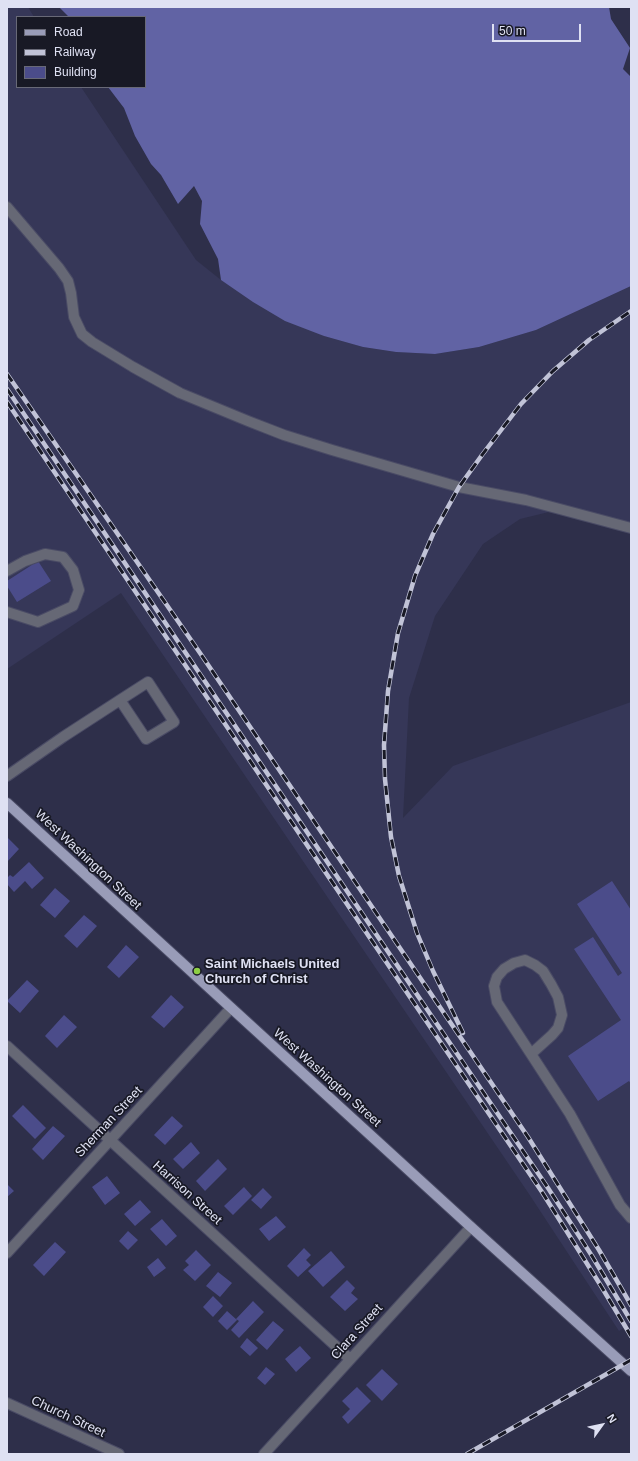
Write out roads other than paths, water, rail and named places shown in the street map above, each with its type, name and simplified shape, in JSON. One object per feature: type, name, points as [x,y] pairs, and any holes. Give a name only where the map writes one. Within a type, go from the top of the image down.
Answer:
[{"type":"main road","name":"West Washington Street","points":[[7,803],[471,1228],[631,1372]]},
{"type":"street","points":[[7,207],[59,268],[68,281],[74,317],[82,334],[132,368],[180,393],[277,432],[332,450],[459,487],[526,500],[631,528]]},
{"type":"street","points":[[7,571],[45,554],[63,557],[73,570],[79,590],[73,606],[38,622],[7,612]]},
{"type":"street","points":[[7,776],[120,700],[148,682],[174,722],[146,739],[120,700]]},
{"type":"street","points":[[531,1054],[552,1036],[558,1028],[562,1015],[558,997],[552,984],[543,971],[525,960],[514,962],[504,969],[497,977],[494,986],[498,1002],[531,1054],[570,1114],[620,1205],[631,1218]]},
{"type":"street","name":"Sherman Street","points":[[7,1253],[231,1008]]},
{"type":"street","name":"Harrison Street","points":[[7,1046],[350,1359]]},
{"type":"street","name":"Clara Street","points":[[264,1454],[471,1228]]},
{"type":"street","name":"Church Street","points":[[7,1403],[118,1454]]},
{"type":"railway","points":[[463,1033],[433,971],[417,933],[399,876],[391,837],[385,779],[384,745],[388,691],[398,633],[415,576],[433,534],[459,487],[482,455],[521,404],[553,371],[589,340],[631,311]]},
{"type":"railway","points":[[7,374],[200,653],[528,1137],[599,1250],[631,1305]]},
{"type":"railway","points":[[7,389],[548,1188],[592,1256],[631,1321]]},
{"type":"railway","points":[[7,402],[542,1192],[631,1336]]},
{"type":"railway","points":[[467,1454],[631,1360]]},
{"type":"place","name":"Saint Michaels United Church of Christ","points":[[197,971]]}]
